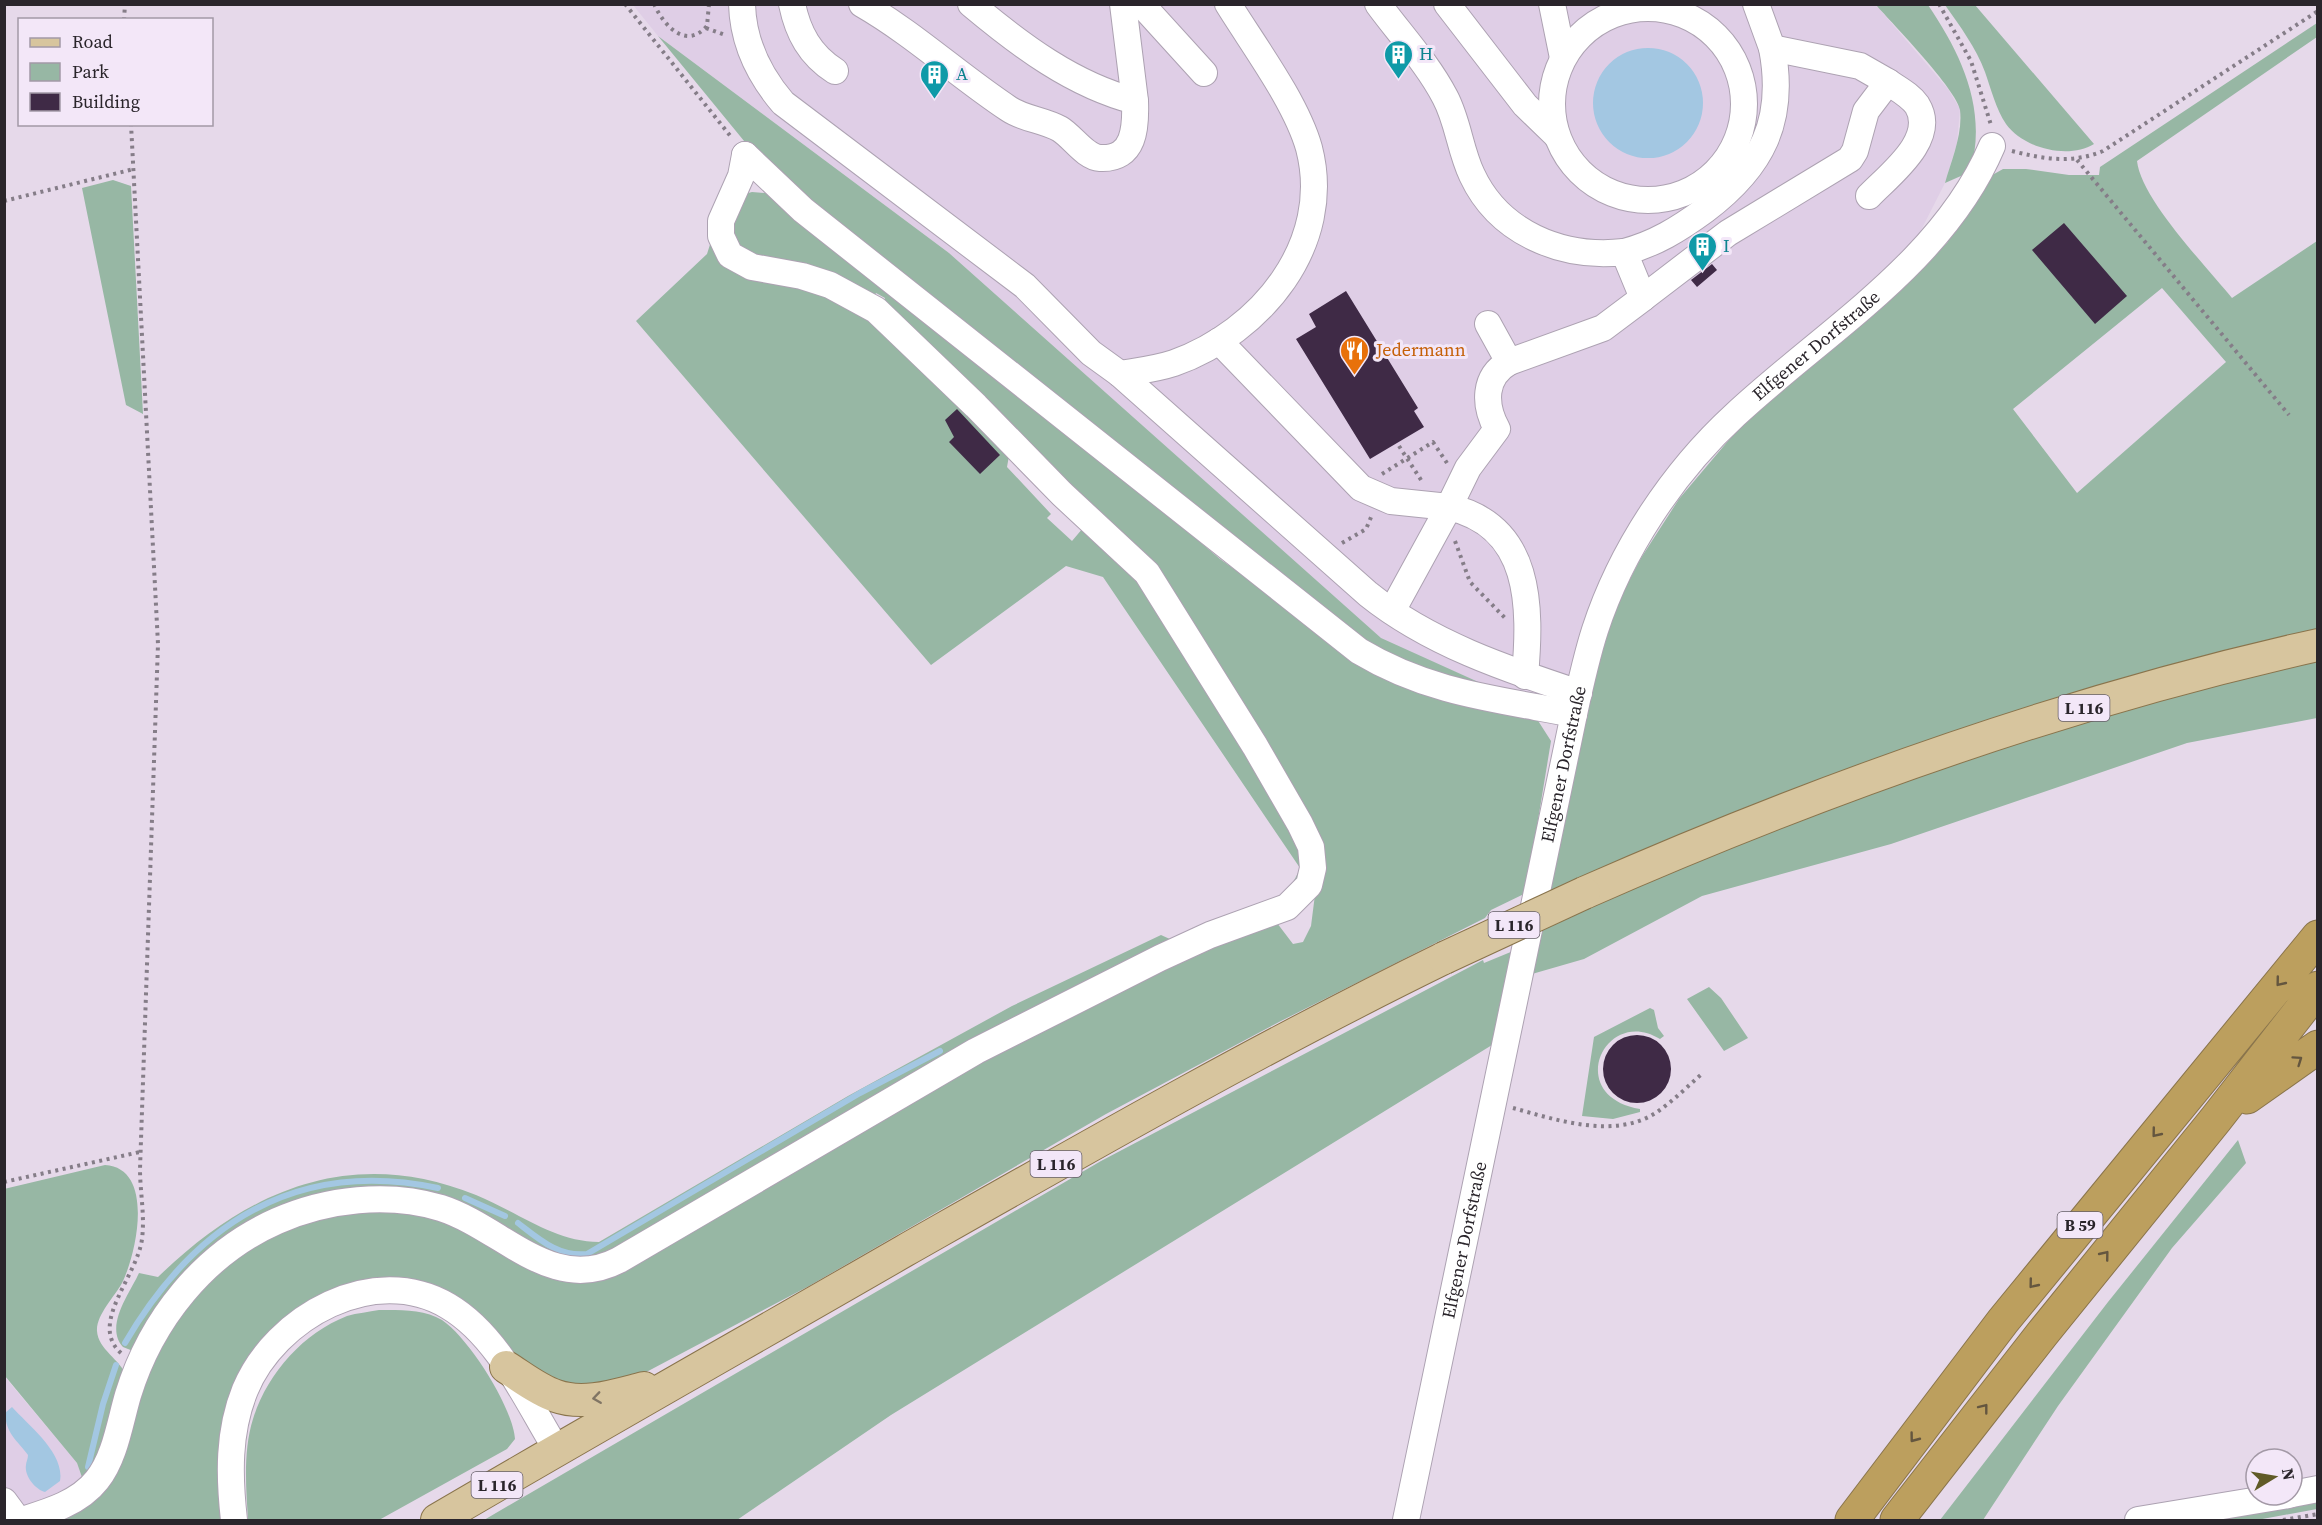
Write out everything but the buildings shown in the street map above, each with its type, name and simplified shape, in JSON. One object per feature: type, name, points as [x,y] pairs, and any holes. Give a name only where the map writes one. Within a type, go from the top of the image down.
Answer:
[{"type":"highway","name":"B 59","points":[[1852,1521],[2031,1286],[2318,937]]},
{"type":"highway","name":"B 59","points":[[1897,1521],[2042,1334],[2216,1119],[2318,988]]},
{"type":"highway","points":[[2216,1119],[2318,1047]]},
{"type":"main road","name":"L 116","points":[[437,1521],[674,1382],[1184,1093],[1444,958],[1584,892],[1745,824],[1935,755],[2164,684],[2318,645]]},
{"type":"main road","points":[[506,1367],[555,1396],[575,1400],[598,1398],[674,1382]]},
{"type":"street","points":[[742,4],[743,25],[753,56],[767,82],[783,103],[1020,281],[1091,352],[1120,374],[1283,521],[1392,611],[1448,642],[1525,676],[1576,703]]},
{"type":"street","points":[[792,4],[800,30],[810,50],[835,71]]},
{"type":"street","points":[[862,4],[1008,108],[1061,130],[1095,157],[1116,155],[1131,144],[1136,131],[1132,5]]},
{"type":"street","points":[[971,4],[1049,62],[1095,87],[1135,101]]},
{"type":"street","points":[[1132,5],[1170,4]]},
{"type":"street","points":[[1120,374],[1172,364],[1219,341],[1261,309],[1290,270],[1307,232],[1313,189],[1313,167],[1302,127],[1228,4]]},
{"type":"street","points":[[1378,4],[1446,98],[1471,174],[1497,212],[1524,233],[1565,250],[1595,254],[1624,252],[1659,240],[1680,228],[1724,195],[1754,164],[1766,142],[1775,109],[1776,78],[1772,48],[1756,4]]},
{"type":"street","points":[[1447,4],[1525,105],[1556,135],[1571,163],[1582,175],[1608,192],[1638,201],[1654,201],[1685,194],[1699,186],[1723,165],[1735,145],[1742,122],[1743,90],[1733,60],[1694,4]]},
{"type":"street","points":[[1552,4],[1563,58]]},
{"type":"street","points":[[1132,5],[1204,73]]},
{"type":"street","points":[[1556,135],[1551,104],[1552,88],[1563,58],[1581,35],[1604,18],[1626,7],[1662,9],[1690,18],[1714,35]]},
{"type":"street","points":[[1772,48],[1860,66],[1888,82],[1915,102],[1922,117],[1922,129],[1907,155],[1869,196]]},
{"type":"street","points":[[1392,611],[1468,468],[1502,435],[1488,406],[1489,385],[1498,369],[1509,362],[1603,328],[1728,233],[1847,162],[1855,151],[1866,111],[1888,82]]},
{"type":"street","name":"Elfgener Dorfstraße","points":[[1406,1521],[1576,703],[1596,629],[1613,589],[1644,528],[1684,470],[1734,416],[1928,246],[1970,190],[1992,146]]},
{"type":"street","points":[[745,155],[803,210],[1359,651],[1393,670],[1428,685],[1576,703]]},
{"type":"street","points":[[4,1501],[20,1521],[64,1505],[97,1480],[109,1458],[138,1364],[165,1317],[189,1285],[216,1260],[242,1240],[268,1226],[296,1214],[331,1204],[364,1200],[399,1200],[432,1206],[467,1218],[554,1267],[576,1272],[598,1269],[619,1260],[942,1069],[1160,958],[1210,935],[1282,910],[1299,898],[1309,885],[1314,863],[1305,832],[1249,735],[1147,573],[1062,494],[960,390],[876,310],[830,285],[802,276],[752,267],[730,255],[721,236],[721,221],[741,176],[745,155]]},
{"type":"street","points":[[1624,252],[1643,298]]},
{"type":"street","points":[[1488,324],[1509,362]]},
{"type":"street","points":[[1219,341],[1361,488],[1391,501],[1467,511],[1484,521],[1503,540],[1520,569],[1526,591],[1529,616],[1525,676]]},
{"type":"street","points":[[234,1521],[230,1479],[232,1446],[237,1416],[246,1388],[258,1365],[291,1329],[320,1310],[349,1297],[374,1291],[403,1291],[426,1296],[449,1306],[470,1323],[506,1367],[557,1450]]},
{"type":"street","points":[[2138,1521],[2244,1503]]},
{"type":"path","points":[[625,4],[745,155]]},
{"type":"path","points":[[654,4],[672,30],[680,36],[689,37],[699,34],[707,26],[709,4]]},
{"type":"path","points":[[1939,4],[1961,39],[1978,78],[1987,105],[1992,146],[2055,160],[2077,160],[2103,151],[2318,10]]},
{"type":"path","points":[[110,1341],[108,1331],[112,1313],[134,1268],[142,1239],[141,1152],[158,644],[132,126]]},
{"type":"path","points":[[2077,160],[2289,415]]},
{"type":"path","points":[[4,201],[134,169]]},
{"type":"path","points":[[1399,446],[1430,493],[1449,507],[1455,539],[1467,576],[1478,592],[1501,613],[1508,626]]},
{"type":"path","points":[[1492,1103],[1595,1126],[1625,1125],[1655,1113],[1703,1073]]},
{"type":"path","points":[[4,1182],[141,1152]]},
{"type":"path","points":[[2283,1521],[2318,1514]]},
{"type":"shaded area","points":[[633,5],[1876,5],[1948,89],[1960,109],[1957,143],[1945,183],[1915,242],[1727,410],[1679,464],[1565,707],[1496,690],[1381,639],[949,253],[658,36]]},
{"type":"shaded area","points":[[4,1376],[77,1463],[84,1483],[4,1517]]},
{"type":"green space","points":[[1876,5],[1928,5],[1940,24],[1961,64],[1974,106],[1975,149],[1970,172],[1945,183],[1958,138],[1960,110],[1956,100],[1936,73]]},
{"type":"green space","points":[[1945,5],[1975,5],[2094,144],[2083,149],[2059,151],[2034,145],[2023,140],[2014,132],[1999,112],[1977,54]]},
{"type":"green space","points":[[2317,23],[2317,37],[2137,161],[2141,176],[2162,213],[2232,298],[2317,241],[2317,718],[2187,743],[1891,844],[1702,896],[1584,959],[1532,974],[1505,1037],[891,1415],[737,1520],[484,1520],[1101,1161],[1483,960],[1484,963],[1518,949],[1615,608],[1641,558],[1679,499],[1739,428],[1872,313],[1947,243],[1987,178],[2003,169],[2026,169],[2069,175],[2099,175],[2100,167]],"holes":[[[2162,288],[2226,362],[2077,493],[2013,409]]]},
{"type":"green space","points":[[658,36],[949,253],[1381,638],[1496,690],[1436,679],[1366,649],[758,158]]},
{"type":"green space","points":[[113,180],[131,186],[143,414],[126,405],[82,188]]},
{"type":"green space","points":[[752,192],[776,194],[1186,523],[1200,542],[1220,559],[1358,657],[1535,716],[1551,741],[1526,893],[1491,910],[1485,918],[1279,1022],[1106,1114],[809,1286],[635,1378],[563,1392],[395,1280],[256,1350],[225,1520],[42,1520],[82,1499],[159,1335],[247,1244],[334,1208],[429,1212],[575,1282],[1124,981],[1277,923],[1293,944],[1303,942],[1311,926],[1318,871],[1176,605],[883,305],[885,298],[876,293],[873,299],[739,256],[727,237],[741,195]]},
{"type":"green space","points":[[714,232],[730,265],[741,272],[839,298],[869,314],[893,333],[1010,450],[1007,467],[1051,514],[1047,518],[1072,541],[1083,528],[1141,573],[1235,720],[1299,830],[1309,865],[1302,885],[1277,907],[1176,945],[986,1042],[848,1118],[613,1258],[594,1266],[570,1267],[554,1263],[523,1248],[464,1212],[440,1203],[388,1195],[335,1199],[284,1214],[237,1239],[214,1256],[183,1286],[139,1346],[133,1351],[123,1347],[118,1339],[117,1320],[139,1273],[158,1277],[193,1246],[229,1220],[266,1199],[305,1184],[345,1176],[387,1174],[430,1181],[476,1195],[566,1237],[599,1242],[848,1096],[1012,1006],[1161,935],[1172,940],[1274,900],[1287,890],[1295,878],[1300,868],[1103,577],[1066,566],[931,665],[636,321],[707,254]]},
{"type":"green space","points":[[1709,987],[1721,998],[1748,1038],[1724,1051],[1687,999]]},
{"type":"green space","points":[[1650,1008],[1654,1010],[1658,1028],[1664,1036],[1660,1039],[1640,1032],[1623,1034],[1609,1043],[1600,1056],[1598,1072],[1603,1088],[1616,1101],[1640,1109],[1640,1112],[1613,1119],[1582,1116],[1594,1037]]},
{"type":"green space","points":[[2238,1140],[2246,1163],[2172,1248],[2058,1406],[1983,1520],[1940,1520],[2108,1302]]},
{"type":"green space","points":[[105,1165],[121,1170],[131,1180],[138,1214],[133,1252],[128,1269],[122,1283],[103,1312],[97,1331],[105,1349],[127,1376],[109,1447],[84,1483],[77,1463],[5,1376],[4,1189]]},
{"type":"green space","points":[[379,1310],[411,1311],[435,1316],[453,1329],[476,1357],[498,1392],[507,1410],[515,1439],[507,1449],[379,1520],[248,1520],[246,1470],[248,1444],[253,1419],[267,1386],[289,1357],[316,1333],[347,1316]]},
{"type":"green space","points":[[2317,1499],[2317,1509],[2257,1520],[2196,1520],[2271,1507],[2304,1507],[2304,1501]]},
{"type":"water","points":[[1648,48],[1669,52],[1687,64],[1699,82],[1703,103],[1699,124],[1687,142],[1669,154],[1648,158],[1627,154],[1609,142],[1597,124],[1593,103],[1597,82],[1609,64],[1627,52]]},
{"type":"water","points":[[12,1407],[44,1440],[57,1460],[60,1481],[45,1492],[31,1482],[26,1469],[28,1455],[7,1426],[5,1413]]},
{"type":"waterway","points":[[518,1223],[550,1246],[568,1253],[587,1254],[860,1093],[940,1051]]},
{"type":"waterway","points":[[125,1343],[153,1301],[184,1264],[218,1233],[255,1209],[295,1192],[339,1183],[387,1181],[438,1188]]},
{"type":"waterway","points":[[465,1198],[505,1216]]},
{"type":"waterway","points":[[88,1467],[103,1404],[116,1365]]},
{"type":"place","name":"H","points":[[1398,80]]},
{"type":"place","name":"A","points":[[935,100]]},
{"type":"place","name":"I","points":[[1702,272]]},
{"type":"place","name":"Jedermann","points":[[1355,376]]}]
